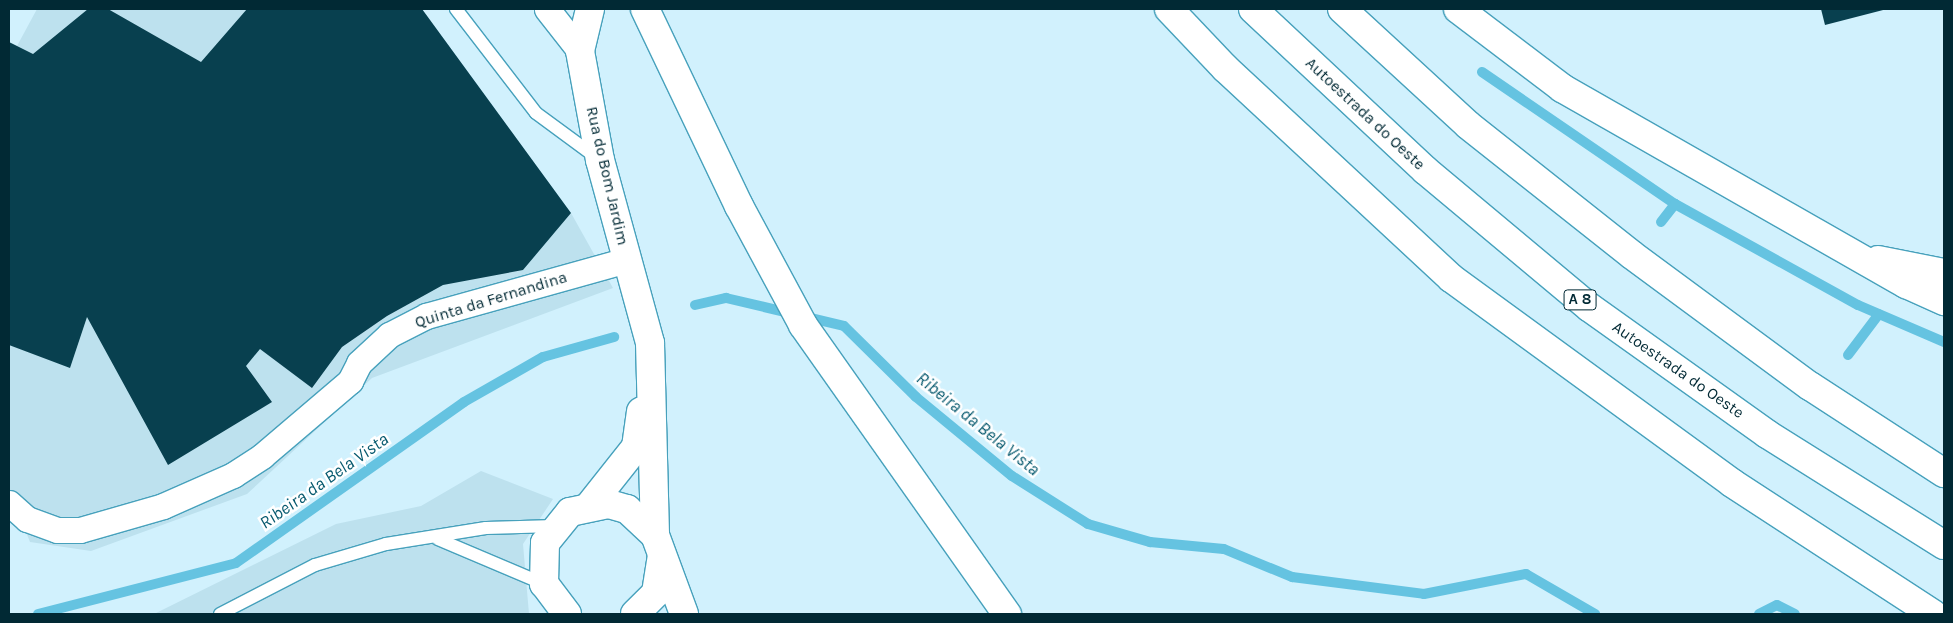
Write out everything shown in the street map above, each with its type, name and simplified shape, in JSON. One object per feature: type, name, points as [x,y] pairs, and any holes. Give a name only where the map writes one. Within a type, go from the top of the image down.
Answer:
[{"type":"main road","name":"Rua do Bom Jardim","points":[[590,9],[580,51],[600,160],[650,343],[658,544]]},
{"type":"main road","points":[[645,9],[739,206],[802,324],[885,446],[1001,600],[1006,614]]},
{"type":"main road","points":[[1170,9],[1226,68],[1451,278],[1732,482],[1932,614]]},
{"type":"main road","name":"Autoestrada do Oeste","points":[[1253,9],[1425,170],[1589,308],[1767,434],[1944,545]]},
{"type":"main road","points":[[1342,9],[1468,125],[1632,255],[1810,386],[1944,472]]},
{"type":"main road","points":[[1458,9],[1562,88],[1860,256],[1906,284],[1944,301]]},
{"type":"main road","points":[[1860,256],[1944,274]]},
{"type":"main road","name":"Rua do Bom Jardim","points":[[590,505],[636,447],[650,343]]},
{"type":"main road","points":[[554,604],[544,543],[555,526],[570,512],[590,505],[627,509],[658,544],[684,614]]},
{"type":"main road","points":[[635,614],[656,592],[658,544]]},
{"type":"street","points":[[547,9],[580,51]]},
{"type":"street","name":"Quinta da Fernandina","points":[[9,503],[27,519],[57,530],[80,530],[163,506],[233,475],[262,456],[350,381],[359,363],[389,335],[426,316],[627,260]]},
{"type":"lane","points":[[456,9],[536,113],[600,160]]},
{"type":"lane","points":[[220,614],[315,565],[386,544],[438,539],[486,528],[555,526]]},
{"type":"lane","points":[[438,539],[554,604]]},
{"type":"shaded area","points":[[37,9],[422,9],[571,213],[613,288],[372,378],[247,494],[91,551],[30,542],[9,490],[9,42],[17,46]]},
{"type":"shaded area","points":[[481,471],[553,499],[523,544],[529,614],[154,614],[336,524],[421,506]]},
{"type":"building","points":[[88,9],[108,9],[201,62],[247,9],[422,9],[571,213],[523,270],[443,285],[387,316],[342,347],[312,388],[260,349],[246,366],[272,402],[168,465],[87,317],[70,368],[9,345],[9,42],[33,54]]},
{"type":"building","points":[[1821,9],[1887,9],[1825,25]]},
{"type":"waterway","points":[[1482,72],[1675,204],[1858,305],[1944,342]]},
{"type":"waterway","points":[[1661,222],[1675,204]]},
{"type":"waterway","name":"Ribeira da Bela Vista","points":[[695,305],[726,298],[844,326],[916,397],[1012,476],[1088,524],[1150,542],[1224,549],[1292,577],[1424,594],[1526,574],[1595,614]]},
{"type":"waterway","points":[[1848,355],[1879,314]]},
{"type":"waterway","name":"Ribeira da Bela Vista","points":[[38,614],[236,563],[464,402],[543,357],[614,337]]},
{"type":"waterway","name":"Ribeira da Bela Vista","points":[[1759,614],[1777,605],[1795,614]]}]
